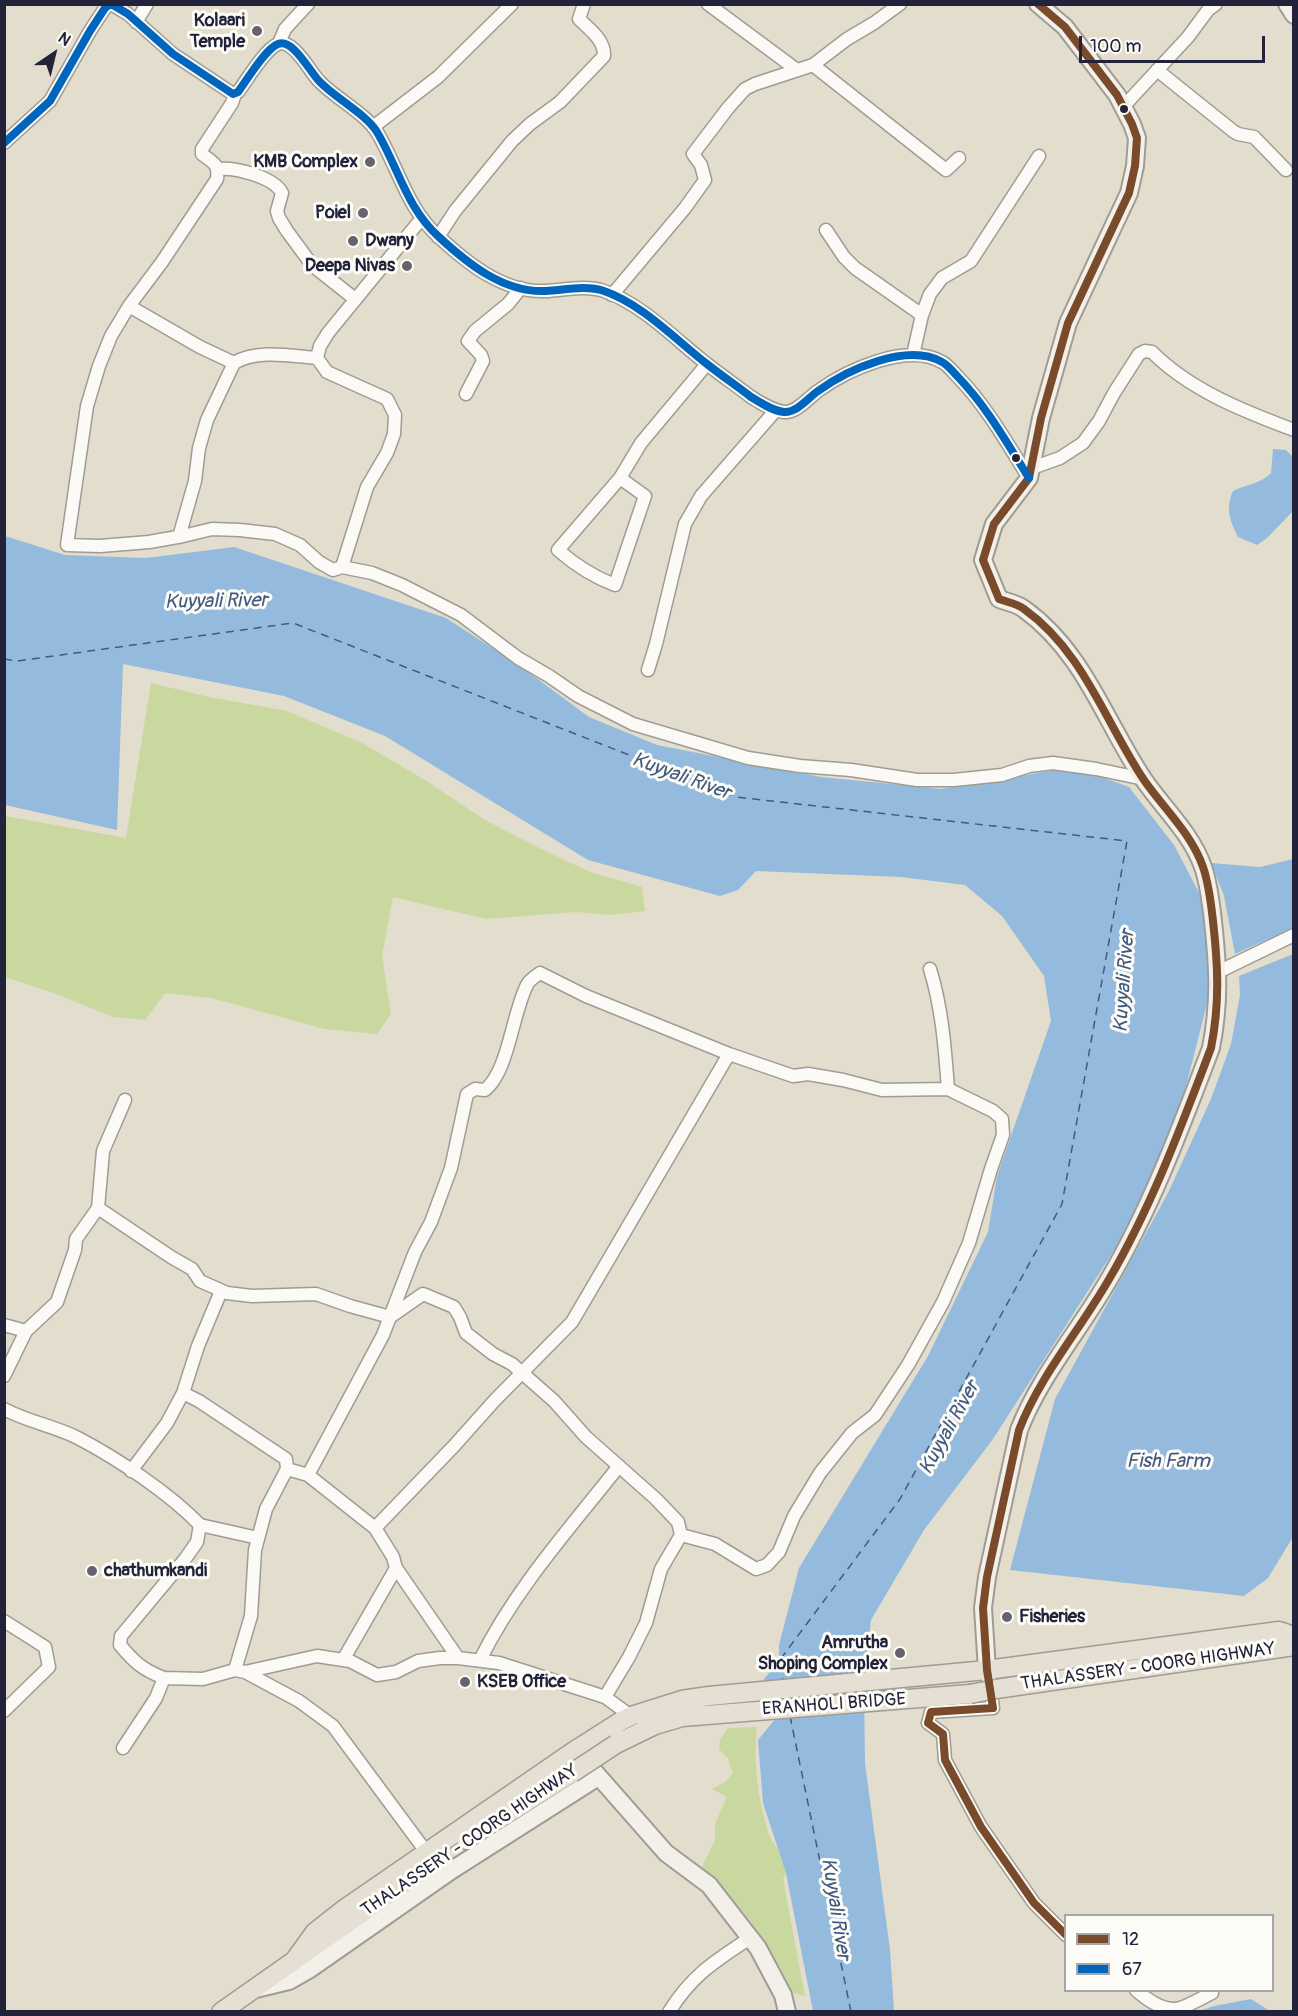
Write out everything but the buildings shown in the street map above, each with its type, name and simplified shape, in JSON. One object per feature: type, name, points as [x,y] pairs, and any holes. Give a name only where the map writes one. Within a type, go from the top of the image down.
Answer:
[{"type":"main road","points":[[987,1670],[984,1598],[1019,1430],[1038,1391],[1108,1281],[1162,1171],[1210,1048],[1215,1027],[1218,972],[1209,893],[1203,867],[1191,842],[1144,779],[1062,643],[1023,608],[999,599],[983,560],[994,524],[1031,473],[1041,418],[1068,324],[1129,193],[1135,166],[1137,138],[1123,107],[1102,74],[1082,52],[1065,27],[1038,4]]},
{"type":"main road","points":[[1287,4],[1293,15]]},
{"type":"main road","points":[[294,1960],[315,1932],[371,1890],[577,1749],[631,1716],[682,1700],[718,1695],[987,1670],[1279,1631],[1293,1636]]},
{"type":"main road","name":"THALASSERY - COORG HIGHWAY","points":[[932,1698],[1293,1646]]},
{"type":"main road","name":"ERANHOLI BRIDGE","points":[[736,1712],[932,1698]]},
{"type":"main road","name":"THALASSERY - COORG HIGHWAY","points":[[222,2012],[448,1852],[616,1744],[655,1725],[681,1717],[736,1712]]},
{"type":"main road","points":[[577,1749],[598,1777],[666,1853],[709,1885],[758,1948],[783,1995],[787,2012]]},
{"type":"main road","points":[[249,1991],[289,1981],[310,1969],[452,1870],[598,1777]]},
{"type":"street","points":[[136,22],[147,4]]},
{"type":"street","points":[[308,4],[285,29],[279,43],[268,52],[235,94],[232,103],[202,149],[202,154],[219,169],[217,179],[162,262],[129,306],[111,336],[87,406],[67,545],[100,546],[149,542],[213,529],[275,534],[300,544],[319,562],[333,570],[342,567],[372,573],[402,585],[461,615],[518,658],[578,696],[633,724],[748,758],[917,780],[954,780],[1002,775],[1029,766],[1053,763],[1144,779]]},
{"type":"street","points":[[373,127],[438,77],[512,4]]},
{"type":"street","points":[[438,237],[455,211],[512,141],[530,124],[560,102],[604,56],[604,50],[597,37],[579,19],[584,4]]},
{"type":"street","points":[[708,4],[797,70]]},
{"type":"street","points":[[612,295],[685,208],[705,180],[701,165],[693,154],[745,89],[813,65],[900,4]]},
{"type":"street","points":[[1123,107],[1188,37],[1208,10],[1216,4]]},
{"type":"street","points":[[7,138],[50,101],[106,5],[113,5],[128,14],[174,54],[227,91],[235,94]]},
{"type":"street","points":[[279,43],[293,47],[320,82],[373,127],[403,189],[422,218],[438,237],[483,272],[509,286],[521,288],[543,291],[576,288],[603,290],[636,308],[751,397],[776,410],[792,411],[849,371],[870,363],[913,355],[929,356],[943,362],[976,396],[1031,473],[1083,443],[1099,421],[1139,354],[1145,351],[1152,352],[1182,379],[1293,430]]},
{"type":"street","points":[[813,65],[946,170],[959,158]]},
{"type":"street","points":[[1157,70],[1233,131],[1254,137],[1286,170]]},
{"type":"street","points":[[913,355],[922,315],[930,294],[942,278],[971,261],[1039,156]]},
{"type":"street","points":[[219,169],[233,169],[258,176],[279,186],[282,193],[277,211],[287,231],[312,265],[355,299]]},
{"type":"street","points":[[342,567],[367,486],[387,453],[394,434],[395,415],[387,399],[327,372],[317,358],[320,346],[328,333],[422,218]]},
{"type":"street","points":[[826,230],[844,257],[855,268],[922,315]]},
{"type":"street","points":[[466,394],[483,361],[481,355],[468,341],[475,331],[508,304],[521,288]]},
{"type":"street","points":[[129,306],[200,347],[234,363]]},
{"type":"street","points":[[179,537],[195,481],[207,420],[234,363],[250,356],[281,355],[317,358]]},
{"type":"street","points":[[620,478],[645,496],[615,585],[600,580],[558,550],[620,478],[641,443],[707,364]]},
{"type":"street","points":[[648,670],[685,524],[700,496],[776,410]]},
{"type":"street","points":[[1218,972],[1293,934]]},
{"type":"street","points":[[930,969],[938,994],[945,1039],[948,1089]]},
{"type":"street","points":[[308,1475],[383,1335],[415,1252],[431,1222],[460,1134],[468,1094],[475,1089],[485,1090],[493,1083],[527,983],[540,972],[586,996],[729,1054],[793,1076],[808,1074],[882,1090],[948,1089],[993,1111],[1002,1119],[1003,1136],[969,1243],[943,1302],[908,1365],[875,1415],[852,1433],[820,1473],[794,1516],[778,1552],[767,1565],[756,1569],[715,1544],[681,1535]]},
{"type":"street","points":[[375,1528],[572,1322],[729,1054]]},
{"type":"street","points":[[4,1376],[26,1331],[57,1302],[75,1250],[76,1239],[98,1208],[103,1151],[125,1100]]},
{"type":"street","points":[[98,1208],[192,1269],[200,1281],[226,1293],[252,1296],[316,1294],[390,1317]]},
{"type":"street","points":[[131,1471],[167,1423],[183,1393],[198,1346],[221,1291]]},
{"type":"street","points":[[390,1317],[423,1294],[454,1307],[466,1333],[474,1341],[512,1364],[554,1401],[586,1437],[678,1522],[681,1535],[661,1569],[646,1623],[605,1697]]},
{"type":"street","points":[[4,1325],[26,1331]]},
{"type":"street","points":[[183,1393],[199,1401],[286,1459],[287,1468],[266,1509],[255,1550],[251,1616],[240,1671]]},
{"type":"street","points":[[4,1409],[18,1417],[77,1438],[131,1471],[187,1512],[200,1525],[258,1538]]},
{"type":"street","points":[[480,1660],[494,1631],[524,1587],[619,1466]]},
{"type":"street","points":[[287,1468],[308,1475],[375,1528],[393,1557],[396,1568],[458,1658]]},
{"type":"street","points":[[200,1525],[197,1542],[185,1559],[121,1636],[120,1645],[146,1671],[164,1678],[203,1679],[317,1656],[350,1661],[376,1675],[396,1672],[418,1661],[440,1658],[480,1660],[499,1663],[605,1697],[631,1716]]},
{"type":"street","points":[[343,1660],[396,1568]]},
{"type":"street","points":[[4,1621],[45,1647],[48,1667],[4,1711]]},
{"type":"street","points":[[987,1670],[993,1707],[931,1712],[928,1723],[943,1734],[945,1760],[981,1827],[999,1855],[1034,1903],[1064,1934]]},
{"type":"street","points":[[240,1671],[299,1701],[333,1726],[427,1853]]},
{"type":"street","points":[[123,1748],[156,1698],[164,1678]]},
{"type":"street","points":[[669,2012],[696,1976],[750,1938]]},
{"type":"street","points":[[1138,1992],[1163,2007],[1177,2009],[1212,1993]]},
{"type":"green space","points":[[151,683],[209,697],[287,711],[362,743],[425,780],[485,820],[537,847],[590,872],[642,887],[645,911],[611,915],[576,912],[486,919],[393,897],[382,956],[391,1014],[377,1034],[324,1029],[212,998],[165,993],[145,1020],[113,1017],[59,995],[5,977],[5,816],[126,838]]},
{"type":"green space","points":[[757,1727],[756,1755],[760,1798],[771,1839],[779,1851],[786,1873],[783,1879],[805,1996],[793,1993],[765,1941],[742,1910],[702,1867],[715,1840],[715,1824],[727,1797],[712,1789],[725,1782],[733,1773],[728,1758],[719,1749],[720,1740],[728,1728]]},
{"type":"water","points":[[1273,449],[1286,450],[1293,457],[1293,511],[1257,545],[1238,537],[1231,520],[1229,503],[1233,491],[1258,482],[1271,473]]},
{"type":"water","name":"Kuyyali River","points":[[5,536],[65,555],[146,558],[234,547],[446,618],[520,666],[589,717],[657,745],[821,777],[941,789],[1056,770],[1096,775],[1129,787],[1174,845],[1205,904],[1208,1000],[1182,1102],[1129,1227],[993,1439],[924,1530],[871,1620],[864,1689],[865,1763],[890,1950],[894,2011],[813,2011],[786,1873],[763,1803],[758,1740],[776,1718],[764,1679],[779,1661],[779,1645],[799,1568],[928,1356],[988,1232],[997,1176],[1051,1021],[1044,976],[1002,916],[965,885],[901,877],[756,871],[738,890],[720,896],[588,860],[385,736],[284,696],[123,664],[117,830],[5,805]]},
{"type":"water","points":[[1293,859],[1293,928],[1235,954],[1224,896],[1211,863],[1260,867]]},
{"type":"water","name":"Fish Farm","points":[[1293,954],[1293,1537],[1268,1578],[1244,1596],[1010,1570],[1055,1399],[1168,1193],[1211,1099],[1231,1044],[1240,995],[1239,976]]},
{"type":"water","points":[[1251,1999],[1270,2011],[1199,2011],[1214,2006]]},
{"type":"ferry route","points":[[4,659],[17,661],[293,623],[736,797],[1127,841],[1062,1204],[900,1499],[779,1661],[783,1679]]},
{"type":"ferry route","points":[[790,1716],[851,2012]]},
{"type":"transit line","name":"12","points":[[1038,4],[1065,27],[1117,95],[1137,138],[1135,166],[1129,193],[1068,323],[1041,418],[1029,478],[994,524],[983,560],[999,599],[1022,607],[1045,626],[1063,646],[1092,689],[1144,780],[1192,843],[1203,867],[1208,887],[1217,969],[1216,1015],[1211,1048],[1152,1196],[1124,1253],[1097,1300],[1049,1372],[1019,1430],[987,1577],[983,1608],[987,1670],[993,1708],[931,1712],[928,1723],[943,1734],[945,1760],[981,1827],[1034,1903],[1064,1933]]},
{"type":"transit line","name":"67","points":[[4,143],[50,101],[90,31],[109,5],[128,14],[173,54],[233,94],[238,92],[268,52],[278,44],[284,43],[301,57],[315,77],[372,125],[411,201],[428,226],[462,257],[488,275],[501,282],[531,290],[590,288],[618,297],[645,313],[751,397],[784,412],[794,410],[830,383],[878,361],[912,355],[942,362],[978,401],[1029,478]]},
{"type":"place","name":"Kolaari Temple","points":[[257,31]]},
{"type":"place","name":"KMB Complex","points":[[370,162]]},
{"type":"place","name":"Poiel","points":[[363,213]]},
{"type":"place","name":"Dwany","points":[[353,241]]},
{"type":"place","name":"Deepa Nivas","points":[[407,266]]},
{"type":"place","name":"chathumkandi","points":[[92,1571]]},
{"type":"place","name":"Fisheries","points":[[1007,1617]]},
{"type":"place","name":"Amrutha Shoping Complex","points":[[900,1653]]},
{"type":"place","name":"KSEB Office","points":[[465,1682]]}]
